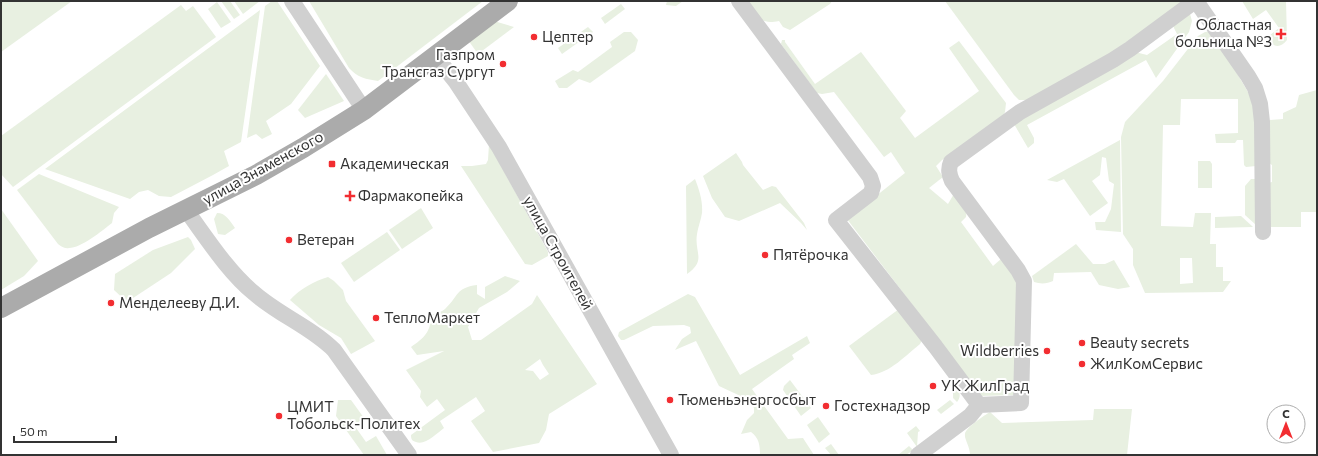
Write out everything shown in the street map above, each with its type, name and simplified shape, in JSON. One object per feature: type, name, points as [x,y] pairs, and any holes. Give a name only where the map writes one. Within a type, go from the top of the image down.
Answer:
[{"type":"main road","name":"улица Знаменского","points":[[1,308],[149,228],[256,175],[303,148],[364,110],[508,1]]},
{"type":"street","points":[[292,1],[364,110]]},
{"type":"street","points":[[739,1],[870,177],[873,186],[871,193],[836,220],[935,346],[979,405]]},
{"type":"street","points":[[918,455],[970,416],[979,405],[1021,403],[1024,281],[1018,270],[952,181],[948,168],[951,162],[1020,112],[1113,60],[1196,1],[1248,76],[1255,88],[1260,104],[1262,122],[1263,232]]},
{"type":"street","name":"улица Строителей","points":[[436,57],[456,82],[498,146],[671,455]]},
{"type":"street","points":[[186,210],[243,284],[267,303],[320,338],[334,350],[409,455]]},
{"type":"green space","points":[[1,1],[72,1],[1,52]]},
{"type":"green space","points":[[221,1],[230,1],[240,15],[234,19]]},
{"type":"green space","points":[[234,1],[260,1],[243,14]]},
{"type":"green space","points":[[272,1],[277,1],[320,66],[291,104],[266,121],[272,134],[262,139],[256,134],[247,138],[265,6]]},
{"type":"green space","points":[[309,1],[483,1],[378,81],[359,76],[349,68]]},
{"type":"green space","points":[[667,1],[683,1],[676,6],[666,5]]},
{"type":"green space","points":[[747,1],[832,1],[830,4],[790,30],[783,27],[779,21],[767,22],[759,18]]},
{"type":"green space","points":[[945,1],[1181,1],[1176,8],[1117,52],[1029,100],[1019,100]]},
{"type":"green space","points":[[1242,1],[1286,1],[1287,40],[1279,46],[1271,43],[1266,38],[1279,28],[1266,10],[1253,19]]},
{"type":"green space","points":[[217,2],[231,22],[221,28],[208,9]]},
{"type":"green space","points":[[621,4],[625,9],[605,24],[601,18]]},
{"type":"green space","points":[[181,5],[186,11],[193,6],[216,37],[13,187],[1,174],[1,136]]},
{"type":"green space","points":[[260,10],[241,142],[224,151],[229,166],[171,197],[159,196],[148,190],[139,192],[130,199],[45,169]]},
{"type":"green space","points":[[1190,14],[1192,21],[1189,32],[1156,78],[1146,60],[1027,125],[1034,138],[1034,143],[1028,148],[1014,124],[1135,52],[1147,55],[1177,34],[1173,23]]},
{"type":"green space","points":[[494,21],[514,27],[478,54],[468,40]]},
{"type":"green space","points":[[588,27],[593,32],[562,54],[558,48]]},
{"type":"green space","points":[[1212,31],[1255,104],[1256,166],[1246,167],[1244,165],[1243,140],[1237,140],[1235,143],[1216,143],[1215,134],[1238,133],[1238,99],[1181,99],[1180,125],[1163,125],[1161,226],[1193,227],[1195,213],[1211,213],[1210,244],[1216,244],[1216,267],[1223,267],[1223,281],[1231,281],[1223,292],[1145,293],[1133,265],[1133,249],[1123,234],[1121,137],[1125,122],[1163,81],[1198,36],[1205,32]],"holes":[[[1180,258],[1192,258],[1193,283],[1180,284]]]},
{"type":"green space","points":[[624,32],[631,32],[638,40],[635,51],[590,83],[579,79],[567,88],[559,88],[555,81],[573,70],[578,72],[612,47],[610,42]]},
{"type":"green space","points":[[782,40],[785,40],[815,84],[861,52],[906,111],[900,118],[915,138],[979,91],[949,48],[959,41],[1006,103],[1005,112],[1001,120],[942,160],[936,166],[943,177],[929,188],[948,204],[955,192],[967,209],[966,217],[961,222],[993,266],[1001,259],[1018,281],[1016,395],[979,396],[943,345],[847,219],[905,173],[891,152],[884,157],[834,92],[822,94],[817,93],[781,44]]},
{"type":"green space","points":[[326,74],[344,101],[305,118],[298,110]]},
{"type":"green space","points":[[1317,90],[1317,212],[1301,212],[1301,227],[1271,227],[1268,224],[1268,183],[1272,182],[1272,165],[1269,163],[1269,120],[1283,119],[1283,113],[1296,107],[1299,95]]},
{"type":"green space","points":[[1120,140],[1121,232],[1096,230],[1095,222],[1105,222],[1111,209],[1114,184],[1109,181],[1106,158],[1102,157],[1100,175],[1092,181],[1108,203],[1090,216],[1064,179],[1057,182],[1047,180]]},
{"type":"green space","points":[[489,144],[548,252],[548,256],[532,265],[525,264],[461,166],[486,164],[488,160]]},
{"type":"green space","points":[[736,153],[743,165],[763,190],[772,186],[776,187],[804,223],[807,230],[780,203],[739,221],[725,217],[712,198],[703,176]]},
{"type":"green space","points":[[1198,161],[1210,161],[1212,164],[1212,188],[1198,188]]},
{"type":"green space","points":[[39,174],[119,207],[114,213],[112,223],[79,245],[67,248],[60,246],[17,190]]},
{"type":"green space","points":[[695,179],[702,204],[702,216],[697,234],[697,265],[687,274],[686,186]]},
{"type":"green space","points":[[1251,179],[1256,179],[1256,225],[1245,215],[1245,186]]},
{"type":"green space","points":[[421,208],[433,228],[402,249],[389,230]]},
{"type":"green space","points":[[1,209],[38,261],[24,276],[1,290]]},
{"type":"green space","points":[[217,213],[223,214],[235,228],[225,235],[218,234],[214,219]]},
{"type":"green space","points":[[1241,216],[1253,227],[1215,228],[1215,217]]},
{"type":"green space","points":[[387,232],[400,250],[354,282],[341,263]]},
{"type":"green space","points":[[188,237],[195,249],[171,273],[127,302],[114,290],[115,274],[153,250]]},
{"type":"green space","points":[[1076,244],[1093,264],[1105,264],[1114,260],[1130,287],[1118,289],[1099,285],[1091,272],[1054,273],[1053,281],[1048,283],[1034,282],[1032,276]]},
{"type":"green space","points":[[505,276],[520,281],[507,292],[479,308],[468,327],[472,340],[481,340],[532,304],[537,295],[597,384],[549,414],[546,430],[539,443],[493,452],[471,421],[485,411],[476,397],[440,421],[444,428],[427,441],[420,443],[415,442],[412,440],[411,435],[445,410],[437,399],[427,407],[420,397],[421,391],[406,370],[444,351],[417,355],[411,347],[420,341],[426,334],[430,326],[431,315],[445,309],[461,290],[477,285],[477,294],[485,299],[485,287]],"holes":[[[540,359],[549,374],[540,380],[533,371],[525,370]]]},
{"type":"green space","points":[[328,277],[343,290],[346,301],[375,341],[351,354],[341,338],[319,325],[290,300],[298,292]]},
{"type":"green space","points":[[688,294],[695,297],[740,375],[807,336],[810,343],[792,355],[794,359],[752,389],[788,439],[803,438],[814,455],[760,455],[760,448],[754,434],[751,432],[741,434],[747,420],[754,413],[754,408],[749,400],[719,386],[696,341],[675,350],[682,339],[691,333],[690,327],[684,325],[653,326],[624,340],[621,340],[618,336],[619,332]]},
{"type":"green space","points":[[899,309],[922,340],[920,344],[891,367],[878,374],[871,375],[849,346]]},
{"type":"green space","points":[[790,380],[811,408],[801,416],[783,390],[784,386]]},
{"type":"green space","points":[[951,380],[957,388],[960,396],[957,402],[953,398],[953,390],[948,382]]},
{"type":"green space","points":[[338,400],[351,400],[364,418],[354,425],[366,442],[376,436],[387,455],[364,455],[336,416]]},
{"type":"green space","points":[[950,400],[954,404],[941,414],[937,410]]},
{"type":"green space","points":[[1094,409],[1132,409],[1127,455],[970,455],[965,436],[966,431],[990,412],[1002,423],[1093,420]]},
{"type":"green space","points":[[818,417],[830,434],[819,443],[807,425]]},
{"type":"green space","points":[[916,426],[920,431],[918,432],[917,447],[907,433]]},
{"type":"green space","points":[[831,444],[839,455],[831,455],[825,448]]},
{"type":"green space","points":[[909,446],[912,451],[906,455],[898,455]]},
{"type":"place","name":"Областная больница №3","points":[[1281,34]]},
{"type":"place","name":"Цептер","points":[[534,37]]},
{"type":"place","name":"Газпром Трансгаз Сургут","points":[[503,64]]},
{"type":"place","name":"Академическая","points":[[332,164]]},
{"type":"place","name":"Фармакопейка","points":[[350,196]]},
{"type":"place","name":"Ветеран","points":[[289,240]]},
{"type":"place","name":"Пятёрочка","points":[[765,255]]},
{"type":"place","name":"Менделееву Д.И.","points":[[111,303]]},
{"type":"place","name":"ТеплоМаркет","points":[[376,318]]},
{"type":"place","name":"Beauty secrets","points":[[1082,343]]},
{"type":"place","name":"Wildberries","points":[[1047,351]]},
{"type":"place","name":"ЖилКомСервис","points":[[1082,364]]},
{"type":"place","name":"УК ЖилГрад","points":[[933,386]]},
{"type":"place","name":"Тюменьэнергосбыт","points":[[670,400]]},
{"type":"place","name":"Гостехнадзор","points":[[826,406]]},
{"type":"place","name":"ЦМИТ Тобольск-Политех","points":[[279,416]]}]
